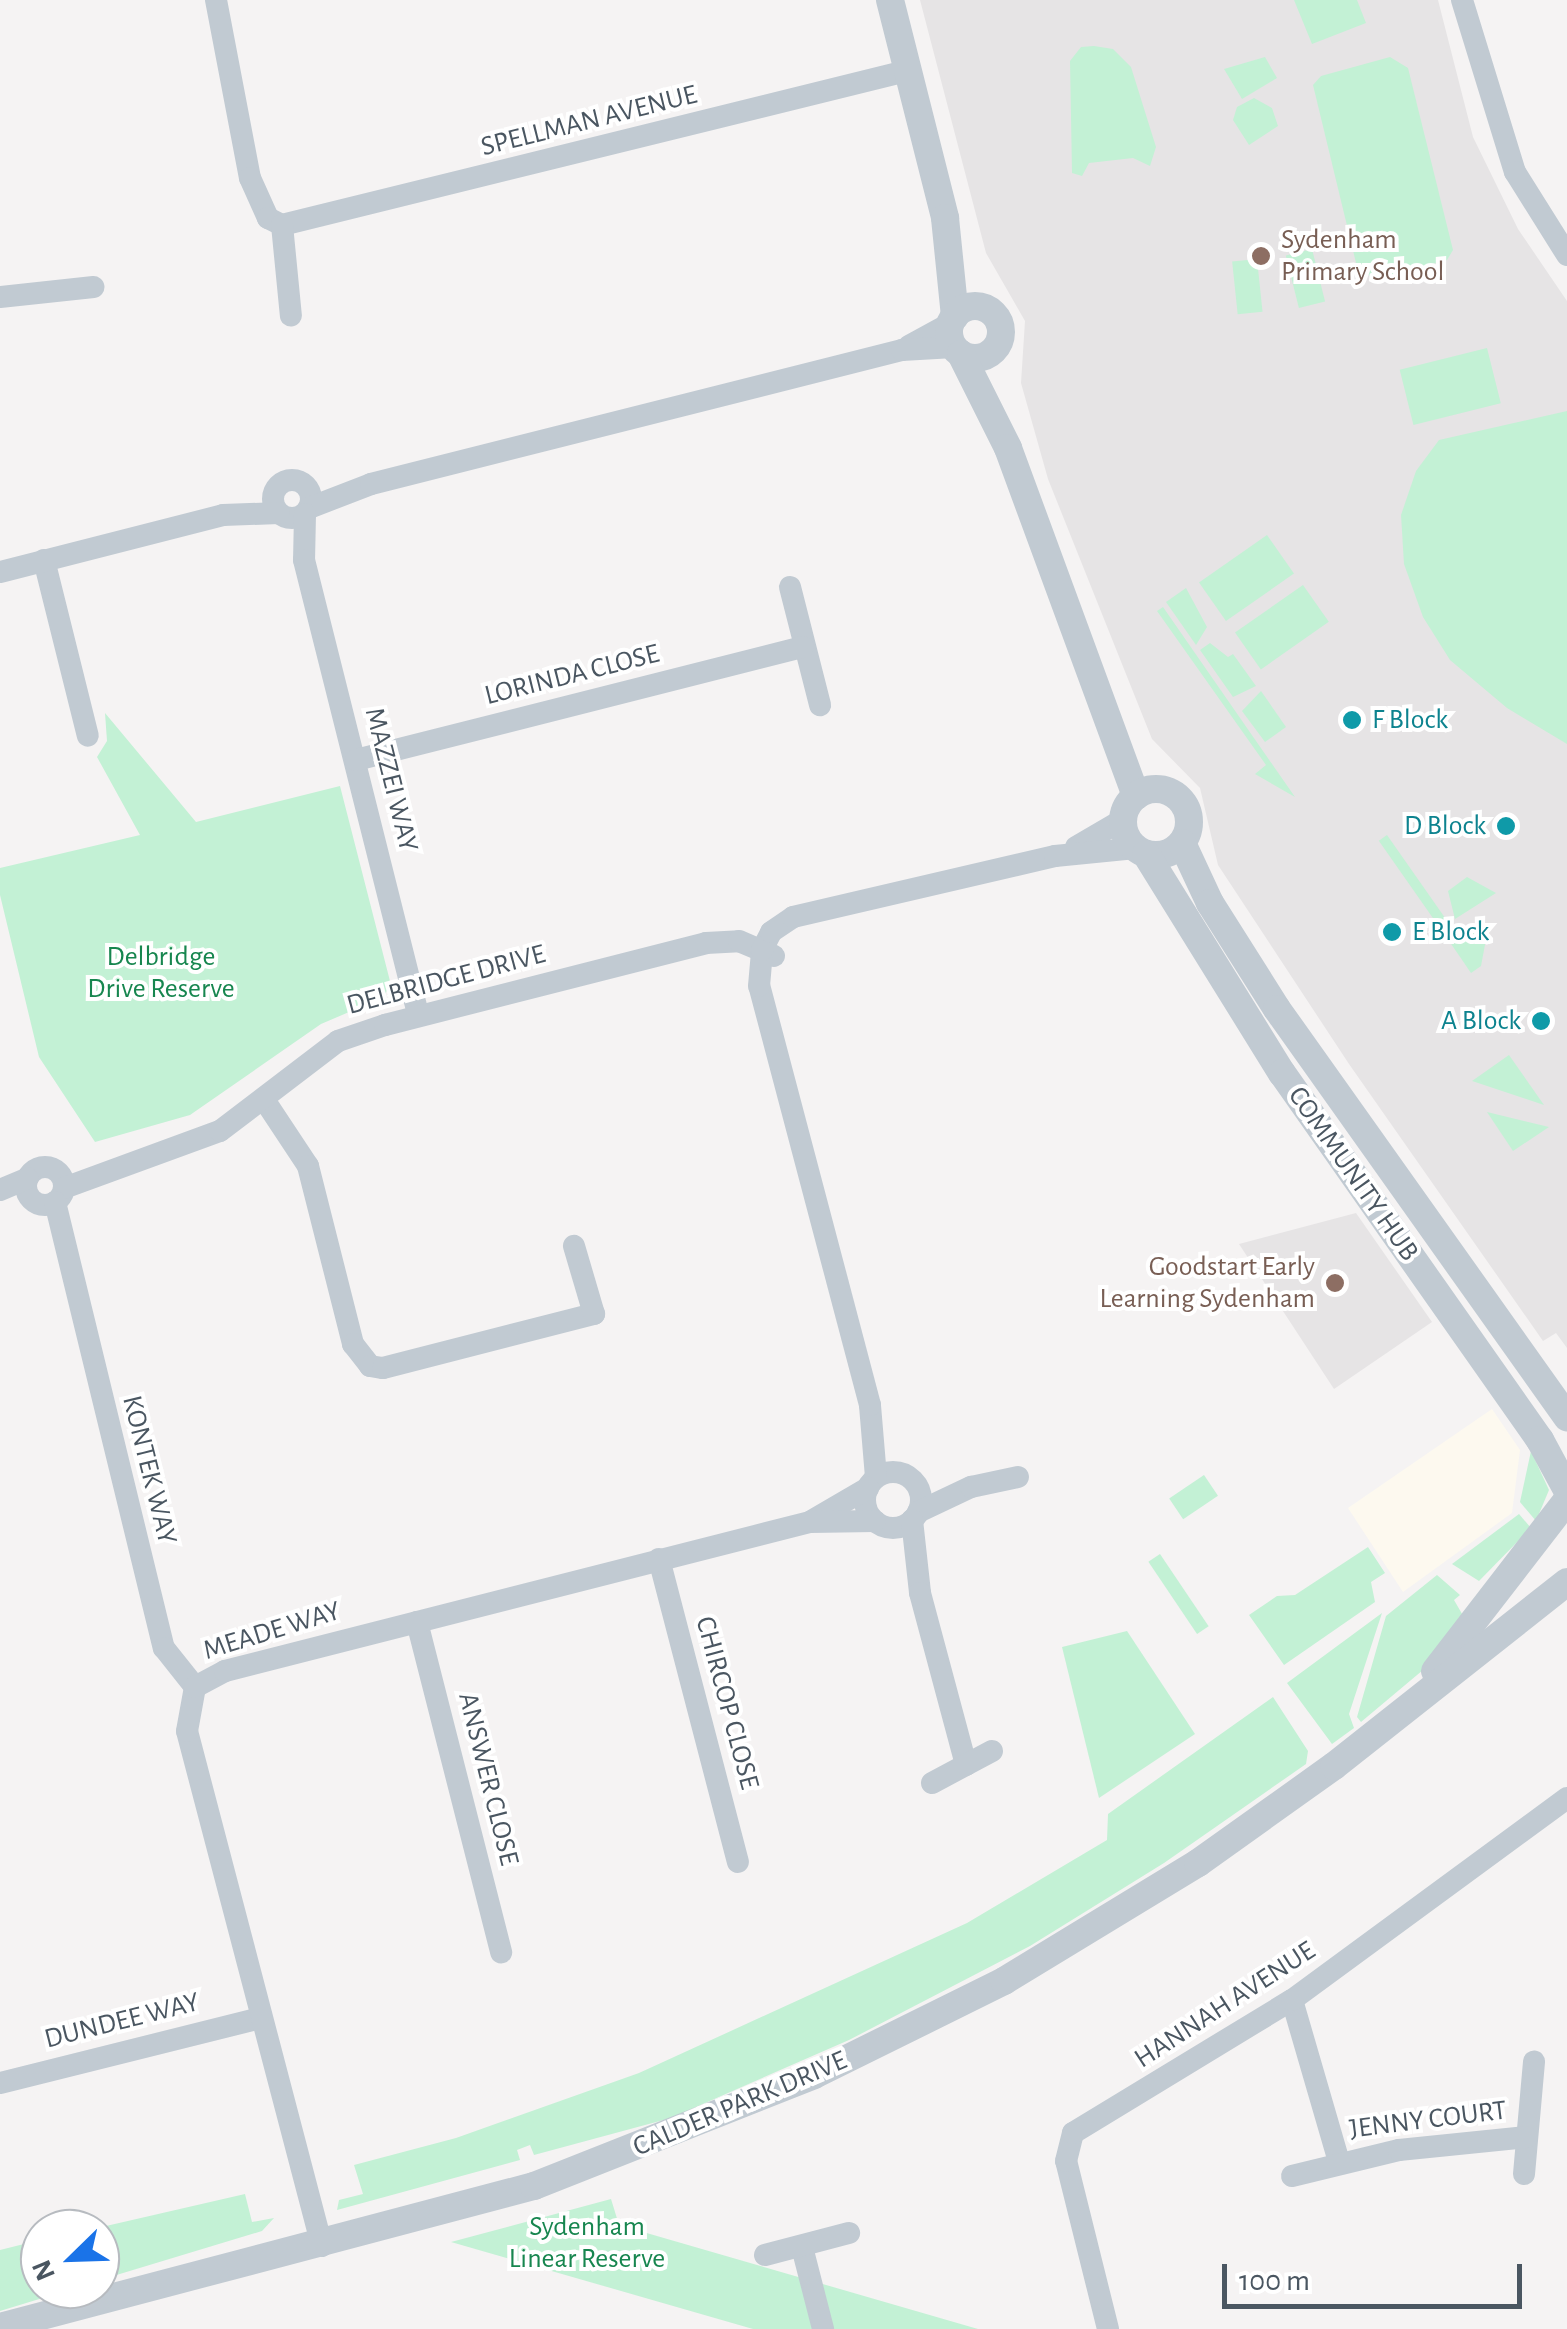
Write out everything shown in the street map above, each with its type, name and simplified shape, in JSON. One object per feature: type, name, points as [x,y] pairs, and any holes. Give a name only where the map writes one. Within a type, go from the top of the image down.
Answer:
[{"type":"street","points":[[216,0],[250,178],[268,218],[282,225],[292,316]]},
{"type":"street","points":[[890,0],[945,218],[955,335],[1008,448],[1139,801],[1141,851]]},
{"type":"street","points":[[1462,0],[1515,172],[1565,250]]},
{"type":"street","name":"SPELLMAN AVENUE","points":[[282,225],[910,70]]},
{"type":"street","points":[[945,218],[984,308],[1000,325],[995,349],[1008,448]]},
{"type":"street","points":[[0,297],[93,287]]},
{"type":"street","points":[[0,572],[224,516],[294,512],[371,484],[902,350],[955,335],[984,308]]},
{"type":"street","points":[[955,335],[975,358],[995,349]]},
{"type":"street","points":[[294,512],[304,484]]},
{"type":"street","points":[[224,516],[279,486],[371,484]]},
{"type":"street","points":[[279,486],[274,502],[294,512]]},
{"type":"street","name":"MAZZEI WAY","points":[[294,512],[418,1014]]},
{"type":"street","points":[[44,560],[88,736]]},
{"type":"street","points":[[790,587],[820,705]]},
{"type":"street","name":"LORINDA CLOSE","points":[[356,760],[803,647]]},
{"type":"street","points":[[920,1594],[881,1524],[866,1506],[872,1483],[870,1406],[766,1004],[768,953],[796,926],[817,916],[1055,856],[1141,851],[1166,854],[1182,843],[1188,814],[1177,797],[1139,801],[1055,856]]},
{"type":"street","name":"COMMUNITY HUB","points":[[1182,843],[1246,960],[1567,1417]]},
{"type":"street","name":"COMMUNITY HUB","points":[[1141,851],[1349,1170],[1540,1440],[1567,1490]]},
{"type":"street","name":"DELBRIDGE DRIVE","points":[[0,1193],[44,1189],[220,1130],[266,1101],[338,1041],[418,1014],[706,943],[739,941],[768,953]]},
{"type":"street","points":[[266,1101],[308,1166],[353,1344],[370,1366],[383,1368],[594,1314],[574,1246]]},
{"type":"street","points":[[1349,1170],[1377,1151]]},
{"type":"street","name":"KONTEK WAY","points":[[44,1189],[164,1648],[196,1687]]},
{"type":"street","points":[[1457,1323],[1484,1304]]},
{"type":"street","points":[[870,1406],[921,1495],[915,1516],[920,1594],[966,1765]]},
{"type":"street","points":[[872,1483],[907,1476],[972,1487]]},
{"type":"street","points":[[881,1524],[915,1516],[972,1487],[1018,1477]]},
{"type":"street","name":"MEADE WAY","points":[[810,1522],[872,1483]]},
{"type":"street","name":"CALDER PARK DRIVE","points":[[1404,1712],[1567,1500]]},
{"type":"street","name":"MEADE WAY","points":[[322,2246],[187,1731],[196,1687],[224,1671],[810,1522],[881,1524]]},
{"type":"street","name":"CHIRCOP CLOSE","points":[[659,1559],[738,1862]]},
{"type":"street","name":"CALDER PARK DRIVE","points":[[0,2328],[322,2246],[534,2186],[682,2132],[926,2020],[1182,1874],[1404,1712],[1567,1582]]},
{"type":"street","name":"ANSWER CLOSE","points":[[418,1622],[501,1952]]},
{"type":"street","points":[[932,1783],[992,1751]]},
{"type":"street","name":"HANNAH AVENUE","points":[[1108,2329],[1065,2144],[1292,2000],[1567,1798]]},
{"type":"street","name":"JENNY COURT","points":[[1292,2000],[1338,2162]]},
{"type":"street","name":"DUNDEE WAY","points":[[0,2083],[260,2018]]},
{"type":"street","name":"JENNY COURT","points":[[1524,2174],[1534,2061]]},
{"type":"street","name":"JENNY COURT","points":[[1292,2176],[1338,2162],[1460,2140],[1526,2137]]},
{"type":"street","points":[[765,2255],[849,2233]]},
{"type":"street","points":[[802,2247],[823,2329]]},
{"type":"shaded area","points":[[920,0],[1438,0],[1473,137],[1518,229],[1567,301],[1567,1348],[1556,1333],[1543,1341],[1349,1064],[1218,865],[1200,788],[1152,739],[1048,479],[1021,383],[1025,321],[986,253]]},
{"type":"shaded area","name":"Goodstart Early Learning Sydenham","points":[[1356,1213],[1432,1322],[1334,1389],[1239,1244]]},
{"type":"shaded area","points":[[1492,1409],[1520,1450],[1512,1513],[1403,1592],[1348,1508]]},
{"type":"green space","points":[[1294,0],[1357,0],[1366,23],[1312,44]]},
{"type":"green space","points":[[1081,47],[1113,49],[1131,67],[1156,147],[1150,166],[1133,158],[1089,163],[1082,176],[1072,173],[1070,61]]},
{"type":"green space","points":[[1265,57],[1277,78],[1242,99],[1224,69]]},
{"type":"green space","points":[[1390,57],[1408,68],[1453,250],[1447,260],[1376,280],[1357,267],[1313,85],[1321,76]]},
{"type":"green space","points":[[1254,98],[1272,108],[1278,126],[1249,145],[1233,120],[1237,107]]},
{"type":"green space","points":[[1312,249],[1325,301],[1299,308],[1286,256]]},
{"type":"green space","points":[[1257,259],[1263,312],[1238,314],[1232,262]]},
{"type":"green space","points":[[1487,348],[1501,403],[1413,425],[1400,370]]},
{"type":"green space","points":[[1567,411],[1567,744],[1507,708],[1450,660],[1423,617],[1404,564],[1401,515],[1416,471],[1439,440]]},
{"type":"green space","points":[[1267,535],[1294,574],[1226,621],[1199,583]]},
{"type":"green space","points":[[1303,585],[1329,622],[1261,669],[1235,633]]},
{"type":"green space","points":[[1186,588],[1207,627],[1196,645],[1166,602]]},
{"type":"green space","points":[[1163,607],[1295,797],[1255,774],[1266,765],[1157,611]]},
{"type":"green space","points":[[1210,643],[1228,657],[1233,654],[1256,686],[1233,697],[1200,650]]},
{"type":"green space","points":[[1261,691],[1286,727],[1265,742],[1242,711]]},
{"type":"green space","name":"Delbridge Drive Reserve","points":[[105,713],[196,822],[340,786],[391,985],[382,998],[321,1024],[190,1115],[95,1142],[39,1057],[0,895],[0,868],[140,835],[97,757],[107,741]]},
{"type":"green space","points":[[1387,835],[1447,921],[1439,927],[1379,841]]},
{"type":"green space","points":[[1467,877],[1496,893],[1455,919],[1448,891]]},
{"type":"green space","points":[[1455,927],[1487,934],[1481,966],[1471,973],[1445,935]]},
{"type":"green space","points":[[1509,1055],[1544,1105],[1472,1081]]},
{"type":"green space","points":[[1487,1112],[1549,1127],[1513,1151]]},
{"type":"green space","points":[[1531,1451],[1549,1490],[1536,1521],[1520,1502]]},
{"type":"green space","points":[[1204,1475],[1218,1496],[1183,1519],[1169,1498]]},
{"type":"green space","points":[[1519,1514],[1531,1528],[1479,1581],[1452,1564]]},
{"type":"green space","points":[[1368,1547],[1385,1573],[1371,1582],[1375,1602],[1284,1665],[1249,1615],[1277,1596],[1295,1595]]},
{"type":"green space","points":[[1160,1554],[1209,1626],[1197,1634],[1148,1562]]},
{"type":"green space","points":[[1437,1575],[1460,1595],[1454,1600],[1465,1619],[1423,1670],[1361,1722],[1357,1717],[1386,1616]]},
{"type":"green space","points":[[1382,1613],[1349,1714],[1354,1728],[1332,1744],[1287,1683]]},
{"type":"green space","points":[[1127,1631],[1195,1734],[1099,1798],[1062,1647]]},
{"type":"green space","points":[[1273,1697],[1308,1751],[1306,1764],[1164,1863],[1030,1946],[849,2040],[671,2118],[534,2155],[530,2145],[517,2150],[520,2160],[337,2210],[339,2200],[363,2194],[354,2165],[456,2138],[639,2073],[967,1923],[1107,1840],[1108,1814]]},
{"type":"green space","points":[[245,2194],[252,2222],[274,2218],[262,2231],[120,2274],[120,2223]]},
{"type":"green space","name":"Sydenham Linear Reserve","points":[[611,2199],[619,2225],[978,2329],[753,2329],[451,2242]]},
{"type":"green space","points":[[20,2245],[20,2305],[0,2311],[0,2250]]},
{"type":"place","name":"Sydenham Primary School","points":[[1261,256]]},
{"type":"place","name":"F Block","points":[[1352,720]]},
{"type":"place","name":"D Block","points":[[1506,826]]},
{"type":"place","name":"E Block","points":[[1392,932]]},
{"type":"place","name":"A Block","points":[[1541,1021]]},
{"type":"place","name":"Goodstart Early Learning Sydenham","points":[[1335,1283]]}]
